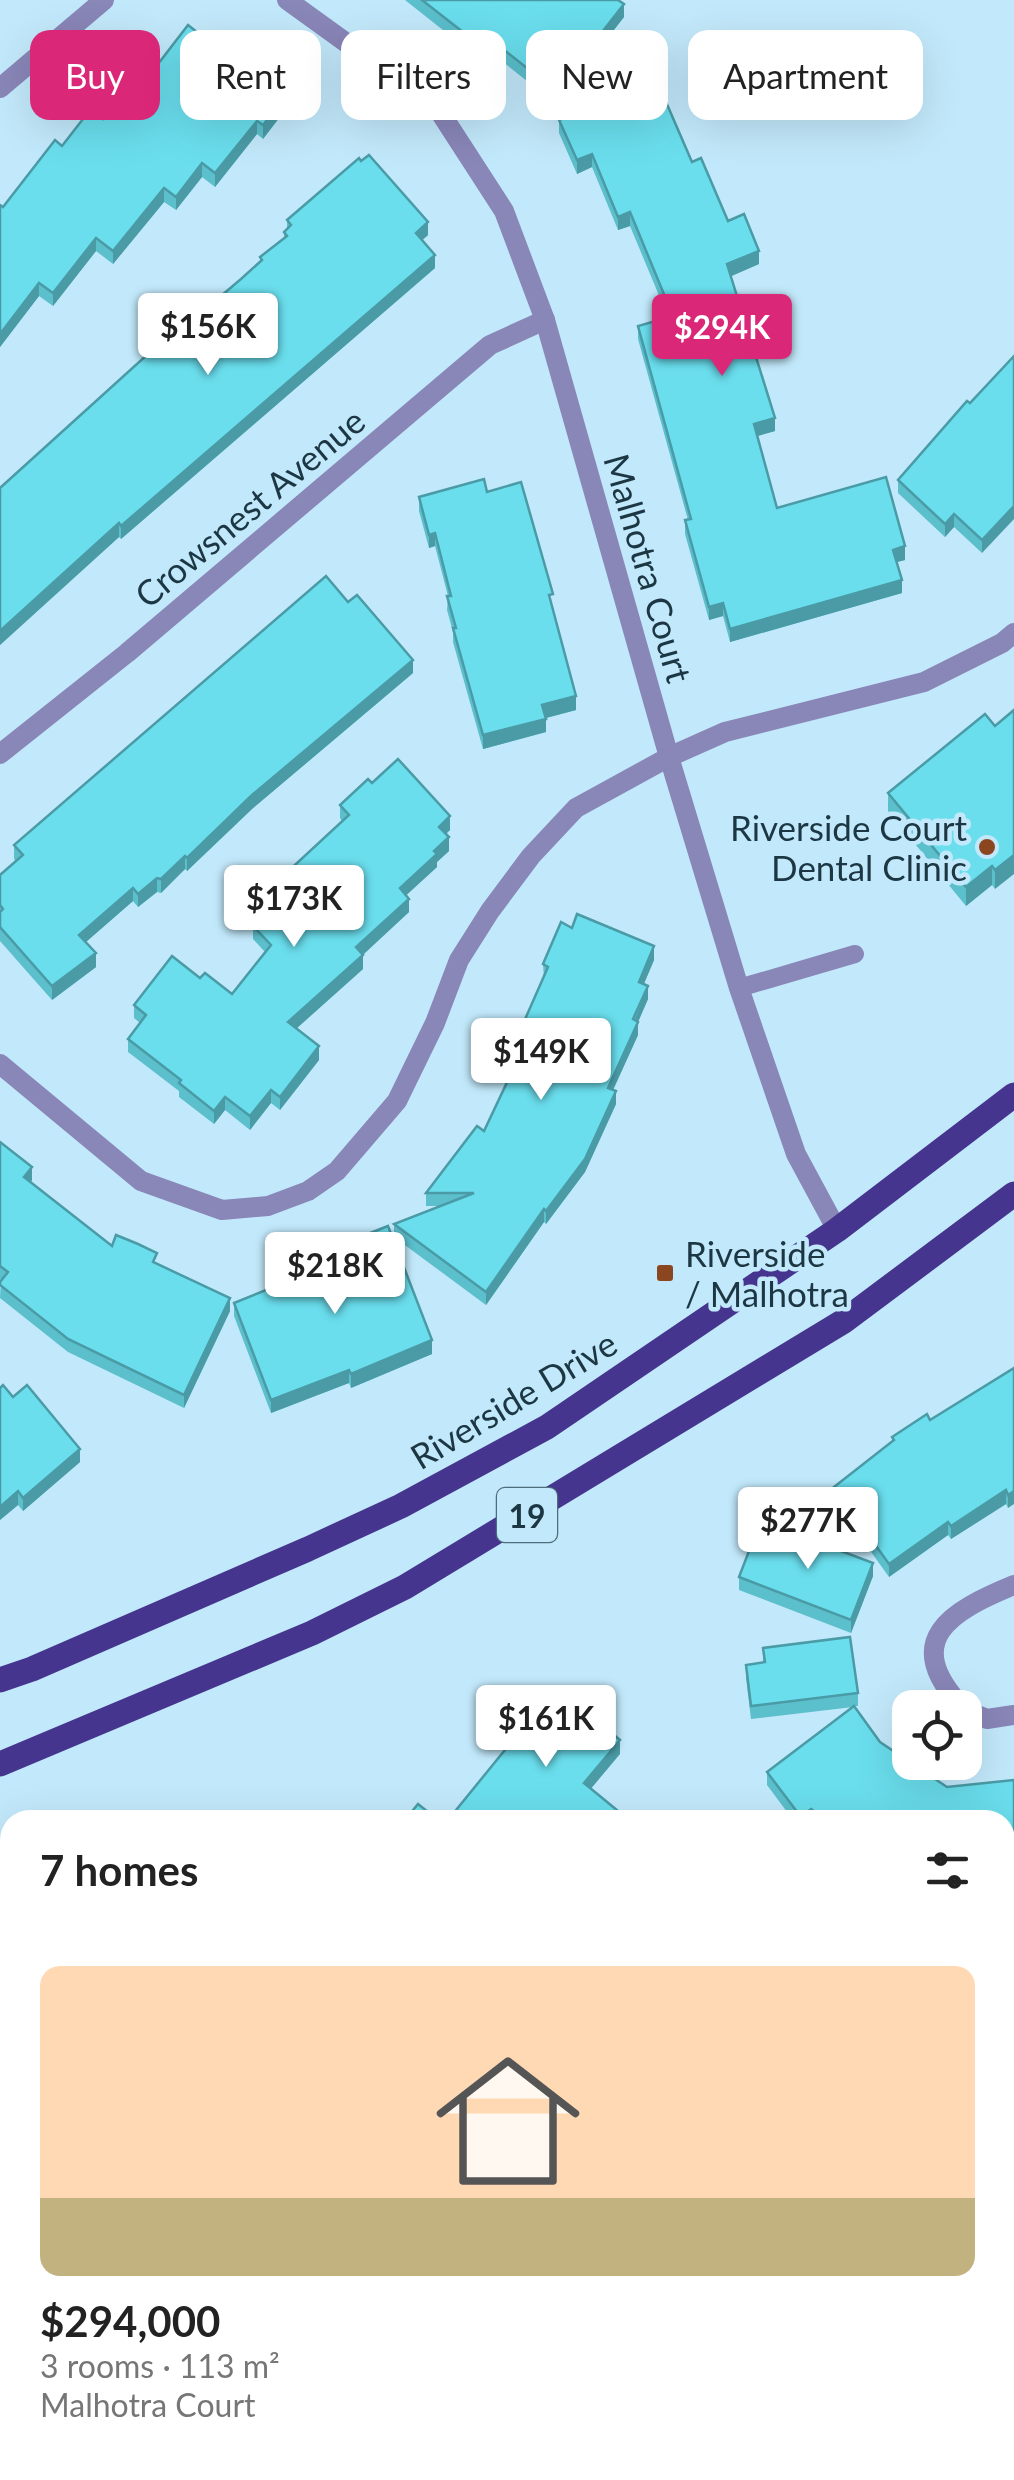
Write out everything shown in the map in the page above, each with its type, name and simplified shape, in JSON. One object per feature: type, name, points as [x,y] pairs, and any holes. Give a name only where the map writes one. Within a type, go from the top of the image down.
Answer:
[{"type":"main road","name":"Riverside Drive","points":[[0,1680],[308,1550],[401,1506],[547,1427],[838,1230],[1014,1094]]},
{"type":"main road","name":"19","points":[[0,1764],[312,1634],[405,1587],[844,1321],[1014,1194]]},
{"type":"street","points":[[0,88],[104,0]]},
{"type":"street","name":"Malhotra Court","points":[[287,0],[438,110],[504,211],[545,320],[739,988],[796,1154],[838,1230]]},
{"type":"street","name":"Crowsnest Avenue","points":[[0,754],[127,653],[490,345],[545,320]]},
{"type":"street","points":[[0,1064],[142,1181],[222,1210],[268,1206],[308,1192],[337,1170],[397,1101],[459,960],[531,856],[576,808],[669,757],[725,732],[924,682],[1002,643],[1014,633]]},
{"type":"street","points":[[946,1690],[934,1646],[944,1625],[955,1613],[1014,1586]]},
{"type":"street","points":[[982,1717],[1014,1716]]},
{"type":"lane","points":[[739,988],[855,954]]},
{"type":"building","points":[[422,0],[618,0],[624,4],[604,30],[526,30],[526,67],[506,51],[506,30],[460,30]]},
{"type":"building","points":[[180,35],[180,120],[267,120],[263,125],[257,121],[215,173],[202,163],[176,197],[164,188],[113,251],[96,238],[53,293],[39,283],[0,334],[0,205],[3,207],[55,140],[62,146],[82,120],[160,120],[160,61]]},
{"type":"building","points":[[668,107],[692,162],[701,158],[728,221],[744,214],[759,251],[727,264],[775,418],[754,424],[777,508],[886,477],[905,546],[893,550],[902,580],[730,629],[723,603],[709,607],[685,520],[691,519],[638,326],[673,316],[630,212],[618,217],[592,154],[577,160],[559,120],[668,120]]},
{"type":"building","points":[[369,155],[428,222],[416,233],[435,255],[121,526],[119,523],[0,631],[0,488],[148,354],[144,348],[176,321],[182,329],[241,279],[262,260],[260,257],[287,236],[284,232],[291,225],[287,220],[359,158],[361,161]]},
{"type":"building","points":[[1014,356],[1014,506],[982,540],[954,514],[945,524],[898,480],[967,401],[970,403]]},
{"type":"building","points":[[484,479],[487,492],[521,482],[553,594],[549,595],[576,696],[542,705],[546,719],[483,735],[453,628],[447,596],[451,596],[435,533],[429,535],[419,497]]},
{"type":"building","points":[[326,576],[348,602],[357,595],[413,660],[252,795],[187,858],[138,894],[133,888],[79,935],[96,953],[52,986],[0,927],[0,875],[23,855],[14,845]]},
{"type":"building","points":[[1014,710],[1014,855],[995,870],[992,866],[966,887],[888,793],[985,714],[995,726]]},
{"type":"building","points":[[398,759],[450,816],[439,827],[449,837],[434,851],[437,854],[400,888],[409,899],[356,947],[363,955],[288,1022],[319,1046],[280,1097],[271,1090],[250,1116],[225,1097],[214,1111],[128,1039],[146,1015],[134,1005],[172,956],[200,978],[205,973],[232,994],[271,945],[253,926],[271,910],[265,902],[275,893],[270,888],[349,815],[340,805]]},
{"type":"building","points":[[577,914],[654,946],[639,982],[648,986],[633,1019],[638,1022],[608,1088],[616,1091],[585,1159],[544,1209],[486,1292],[394,1224],[474,1193],[426,1193],[477,1126],[484,1131],[528,1038],[519,1033],[548,967],[543,964],[561,922],[572,928]]},
{"type":"building","points":[[0,1142],[32,1167],[24,1177],[112,1246],[116,1235],[138,1244],[157,1253],[153,1262],[230,1298],[184,1395],[68,1339],[0,1285],[8,1272],[0,1266]]},
{"type":"building","points":[[388,1226],[432,1340],[351,1374],[349,1370],[271,1400],[234,1303],[340,1260],[335,1247]]},
{"type":"building","points":[[1014,1368],[1014,1491],[1008,1495],[1006,1490],[951,1526],[948,1522],[889,1564],[834,1487],[894,1440],[892,1437],[927,1414],[930,1420]]},
{"type":"building","points":[[3,1385],[13,1397],[27,1385],[80,1449],[23,1498],[18,1491],[0,1507],[0,1388]]},
{"type":"building","points":[[780,1528],[873,1563],[851,1620],[739,1577],[754,1538],[774,1545]]},
{"type":"building","points":[[850,1637],[858,1693],[751,1706],[746,1665],[765,1662],[763,1648]]},
{"type":"building","points":[[556,1687],[620,1740],[584,1783],[617,1810],[456,1810]]},
{"type":"building","points":[[854,1706],[880,1742],[892,1750],[892,1780],[937,1780],[947,1787],[1014,1780],[1014,1810],[796,1810],[767,1772]]},
{"type":"place","name":"Riverside Court Dental Clinic","points":[[987,847]]},
{"type":"place","name":"Riverside / Malhotra","points":[[665,1273]]}]
